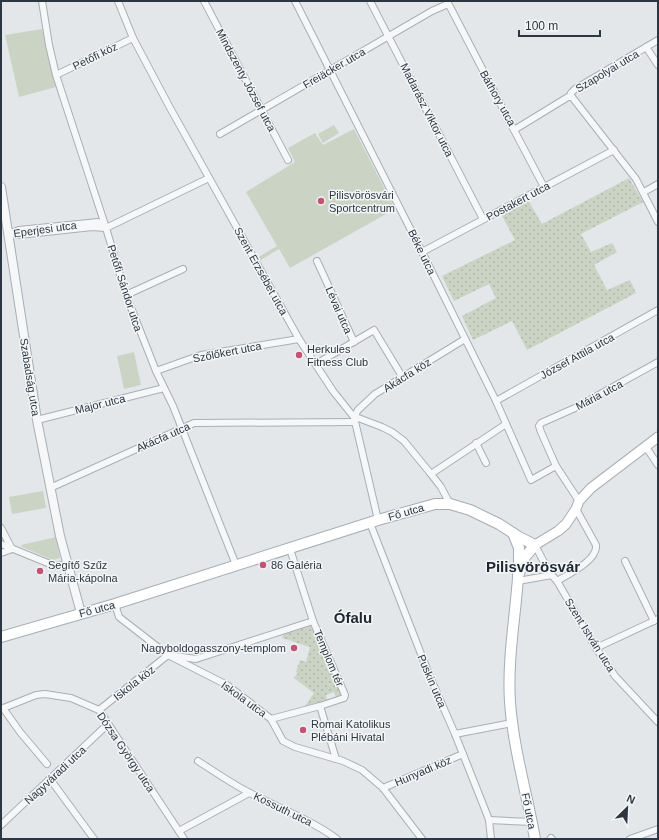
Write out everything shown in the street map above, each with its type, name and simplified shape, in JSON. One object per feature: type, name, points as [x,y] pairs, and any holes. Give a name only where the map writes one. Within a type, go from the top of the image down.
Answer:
[{"type":"main road","points":[[518,578],[525,557],[533,545],[563,527],[569,520],[577,505],[591,488],[658,438]]},
{"type":"main road","name":"Fő utca","points":[[1,637],[115,604],[374,521],[435,504],[450,504],[470,510],[513,533],[519,548],[518,578],[509,684],[512,723],[535,839]]},
{"type":"main road","points":[[513,533],[533,545]]},
{"type":"main road","points":[[519,548],[524,544],[533,545]]},
{"type":"street","name":"Petőfi Sándor utca","points":[[42,1],[49,45],[56,75],[106,228],[126,296],[156,372],[182,428],[236,566]]},
{"type":"street","name":"Szent Erzsébet utca","points":[[118,1],[133,38],[299,339],[355,420]]},
{"type":"street","name":"Mindszenty József utca","points":[[204,1],[288,160]]},
{"type":"street","name":"Béke utca","points":[[295,1],[496,401],[531,480],[556,466]]},
{"type":"street","name":"Madarász Viktor utca","points":[[370,1],[483,219]]},
{"type":"street","name":"Freiäcker utca","points":[[220,134],[447,2]]},
{"type":"street","name":"Báthory utca","points":[[447,2],[514,130],[570,96]]},
{"type":"street","name":"Petőfi köz","points":[[56,75],[133,38]]},
{"type":"street","name":"Szapolyai utca","points":[[570,96],[575,89],[658,40]]},
{"type":"street","name":"Szapolyai utca","points":[[646,47],[658,65]]},
{"type":"street","points":[[570,96],[636,179],[644,192],[658,222]]},
{"type":"street","points":[[514,130],[544,187]]},
{"type":"street","name":"Postakert utca","points":[[422,252],[614,150]]},
{"type":"street","points":[[106,228],[209,178]]},
{"type":"street","points":[[644,192],[658,184]]},
{"type":"street","name":"Szabadság utca","points":[[1,187],[4,223],[8,234],[37,420],[60,536],[80,613]]},
{"type":"street","name":"Eperjesi utca","points":[[8,234],[19,230],[98,222],[106,228]]},
{"type":"street","name":"Lévai utca","points":[[316,364],[354,342],[317,261]]},
{"type":"street","points":[[126,296],[183,269]]},
{"type":"street","name":"József Attila utca","points":[[496,401],[658,310]]},
{"type":"street","points":[[354,342],[375,330],[403,378]]},
{"type":"street","name":"Szőlőkert utca","points":[[156,372],[201,355],[299,339]]},
{"type":"street","name":"Akácfa köz","points":[[355,420],[358,410],[375,394],[465,339]]},
{"type":"street","name":"Mária utca","points":[[556,466],[539,426],[541,423],[575,408],[658,362]]},
{"type":"street","name":"Major utca","points":[[37,420],[164,388]]},
{"type":"street","points":[[355,420],[382,427],[399,437],[410,448],[441,487],[450,504]]},
{"type":"street","name":"Akácfa utca","points":[[50,488],[194,423],[355,420]]},
{"type":"street","name":"Puskin utca","points":[[355,420],[361,442],[374,521],[430,677],[455,734],[489,820],[491,839]]},
{"type":"street","points":[[431,474],[506,424]]},
{"type":"street","points":[[476,443],[486,463]]},
{"type":"street","points":[[646,447],[658,465]]},
{"type":"street","points":[[556,466],[596,545],[594,554],[590,559],[558,581]]},
{"type":"street","points":[[1,528],[12,549]]},
{"type":"street","points":[[1,544],[55,566],[67,565]]},
{"type":"street","name":"Szent István utca","points":[[533,545],[552,575],[558,581],[596,648],[615,676],[658,722]]},
{"type":"street","points":[[1,553],[12,549]]},
{"type":"street","points":[[290,549],[314,620]]},
{"type":"street","points":[[596,648],[656,620],[625,561]]},
{"type":"street","points":[[518,578],[552,575]]},
{"type":"street","name":"Iskola utca","points":[[115,604],[119,617],[168,655],[227,685],[271,719],[283,740],[306,751],[336,759],[362,770],[383,788],[422,839]]},
{"type":"street","name":"Templom tér","points":[[168,655],[196,659],[314,620],[345,695],[344,698],[271,719]]},
{"type":"street","name":"Iskola köz","points":[[99,710],[168,655]]},
{"type":"street","name":"Dózsa György utca","points":[[2,708],[36,695],[46,694],[71,698],[99,710],[184,839]]},
{"type":"street","points":[[320,706],[336,759]]},
{"type":"street","points":[[2,708],[47,764]]},
{"type":"street","points":[[455,734],[512,723]]},
{"type":"street","name":"Nagyváradi utca","points":[[1,825],[108,724]]},
{"type":"street","name":"Hunyadi köz","points":[[383,788],[463,754]]},
{"type":"street","name":"Kossuth utca","points":[[198,761],[249,793],[304,818],[337,839]]},
{"type":"street","points":[[50,779],[94,839]]},
{"type":"street","name":"Kossuth utca","points":[[179,831],[249,793]]},
{"type":"street","points":[[489,820],[532,822]]},
{"type":"street","points":[[630,839],[658,830]]},
{"type":"shaded area","points":[[42,29],[56,87],[19,97],[5,35]]},
{"type":"shaded area","points":[[334,125],[339,133],[323,143],[318,134]]},
{"type":"shaded area","name":"Pilisvörösvári Sportcentrum","points":[[354,129],[395,209],[290,268],[279,249],[259,261],[257,258],[277,246],[246,192],[295,162],[288,148],[315,133],[323,145]]},
{"type":"shaded area","points":[[629,178],[643,202],[581,234],[591,252],[612,243],[617,252],[594,265],[607,290],[630,280],[636,293],[527,350],[512,321],[473,340],[462,316],[496,298],[489,284],[454,301],[442,276],[515,240],[501,214],[528,200],[542,224]]},
{"type":"shaded area","points":[[134,352],[141,385],[124,389],[117,356]]},
{"type":"shaded area","points":[[43,491],[46,508],[12,514],[9,497]]},
{"type":"shaded area","points":[[56,537],[60,558],[53,560],[22,547],[21,545]]},
{"type":"shaded area","points":[[312,624],[342,695],[336,697],[334,692],[326,695],[327,700],[305,706],[314,693],[294,678],[298,673],[296,672],[300,660],[306,662],[310,647],[282,638],[284,633]]},
{"type":"place","name":"Pilisvörösvári Sportcentrum","points":[[321,201]]},
{"type":"place","name":"Herkules Fitness Club","points":[[299,355]]},
{"type":"place","name":"86 Galéria","points":[[263,565]]},
{"type":"place","name":"Segítő Szűz Mária-kápolna","points":[[40,571]]},
{"type":"place","name":"Nagyboldogasszony-templom","points":[[294,648]]},
{"type":"place","name":"Romai Katolikus Plébáni Hivatal","points":[[303,730]]},
{"type":"district","name":"Pilisvörösvár","points":[[533,566]]},
{"type":"district","name":"Ófalu","points":[[353,617]]}]
